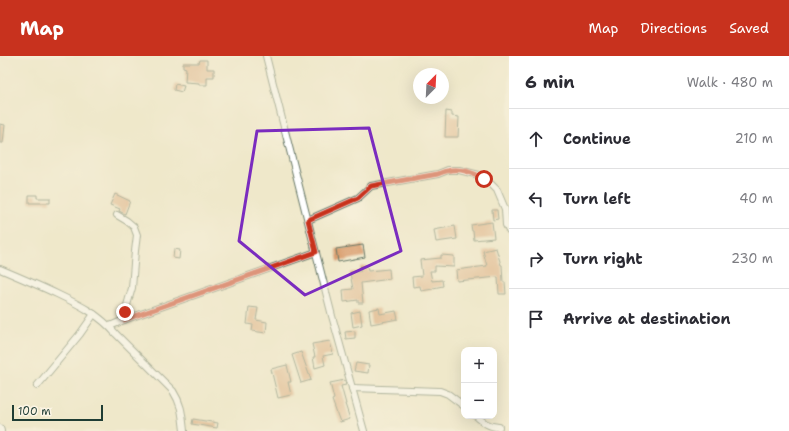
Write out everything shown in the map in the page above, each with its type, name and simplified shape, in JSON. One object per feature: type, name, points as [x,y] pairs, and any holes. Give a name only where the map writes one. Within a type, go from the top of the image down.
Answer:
[{"type":"street","points":[[266,56],[332,316],[364,431]]},
{"type":"street","points":[[308,220],[358,198],[371,186],[438,174],[448,170],[460,170],[479,175],[497,190],[506,209],[506,225],[509,231]]},
{"type":"street","points":[[117,215],[134,227],[137,235],[134,251],[132,288],[124,320]]},
{"type":"street","points":[[110,326],[316,252]]},
{"type":"street","points":[[0,269],[82,306],[110,326],[116,334],[173,391],[182,410],[184,431]]},
{"type":"street","points":[[38,386],[80,334],[94,314]]},
{"type":"street","points":[[352,388],[440,391],[448,394],[461,404]]},
{"type":"street","points":[[480,419],[488,425],[499,427]]},
{"type":"highlighted area","points":[[369,128],[401,251],[305,295],[239,241],[257,131]]},
{"type":"building","points":[[200,60],[207,60],[207,69],[214,69],[214,77],[207,77],[207,85],[185,82],[186,68],[183,67],[183,63],[199,63]]},
{"type":"building","points":[[175,84],[184,86],[182,92],[174,90]]},
{"type":"building","points":[[446,111],[452,112],[452,116],[459,117],[458,137],[445,137]]},
{"type":"building","points":[[0,124],[5,125],[3,143],[0,143]]},
{"type":"building","points":[[115,194],[130,201],[125,214],[119,211],[120,209],[110,205]]},
{"type":"building","points":[[29,195],[37,195],[37,198],[50,198],[50,203],[29,203]]},
{"type":"building","points":[[492,210],[497,210],[498,219],[493,220]]},
{"type":"building","points":[[492,222],[494,238],[474,240],[471,225]]},
{"type":"building","points":[[455,226],[457,239],[436,242],[434,230]]},
{"type":"building","points":[[363,245],[365,257],[338,262],[336,249]]},
{"type":"building","points":[[496,248],[502,265],[503,282],[505,282],[506,294],[499,294],[498,277],[457,281],[456,270],[487,266],[483,251]]},
{"type":"building","points":[[174,249],[180,250],[179,259],[173,258]]},
{"type":"building","points":[[441,255],[454,256],[454,267],[435,266],[435,271],[430,271],[432,281],[442,280],[443,286],[421,291],[420,286],[413,287],[412,277],[422,276],[420,260],[441,258]]},
{"type":"building","points":[[367,266],[368,271],[389,269],[390,279],[361,283],[363,303],[358,303],[358,300],[344,302],[343,290],[353,289],[350,273],[361,271],[360,267]]},
{"type":"building","points":[[249,307],[258,308],[256,320],[267,322],[266,333],[252,331],[253,325],[247,324]]},
{"type":"building","points":[[379,308],[380,314],[396,311],[398,319],[371,324],[369,310]]},
{"type":"building","points":[[360,311],[362,325],[353,327],[351,313]]},
{"type":"building","points":[[355,331],[355,338],[346,339],[345,332]]},
{"type":"building","points":[[330,341],[333,354],[323,356],[325,365],[315,368],[313,357],[315,357],[312,344]]},
{"type":"building","points":[[301,352],[311,380],[301,383],[292,355]]},
{"type":"building","points":[[356,363],[369,365],[368,373],[354,371]]},
{"type":"building","points":[[287,365],[291,382],[288,382],[291,395],[278,398],[271,369]]},
{"type":"building","points":[[345,380],[346,385],[341,386],[350,419],[340,422],[332,400],[334,399],[330,383]]},
{"type":"building","points":[[193,419],[218,423],[217,428],[192,424]]},
{"type":"route","points":[[125,312],[124,320],[316,252],[308,220],[358,198],[371,186],[438,174],[448,170],[460,170],[472,173],[479,175],[484,179]]}]
